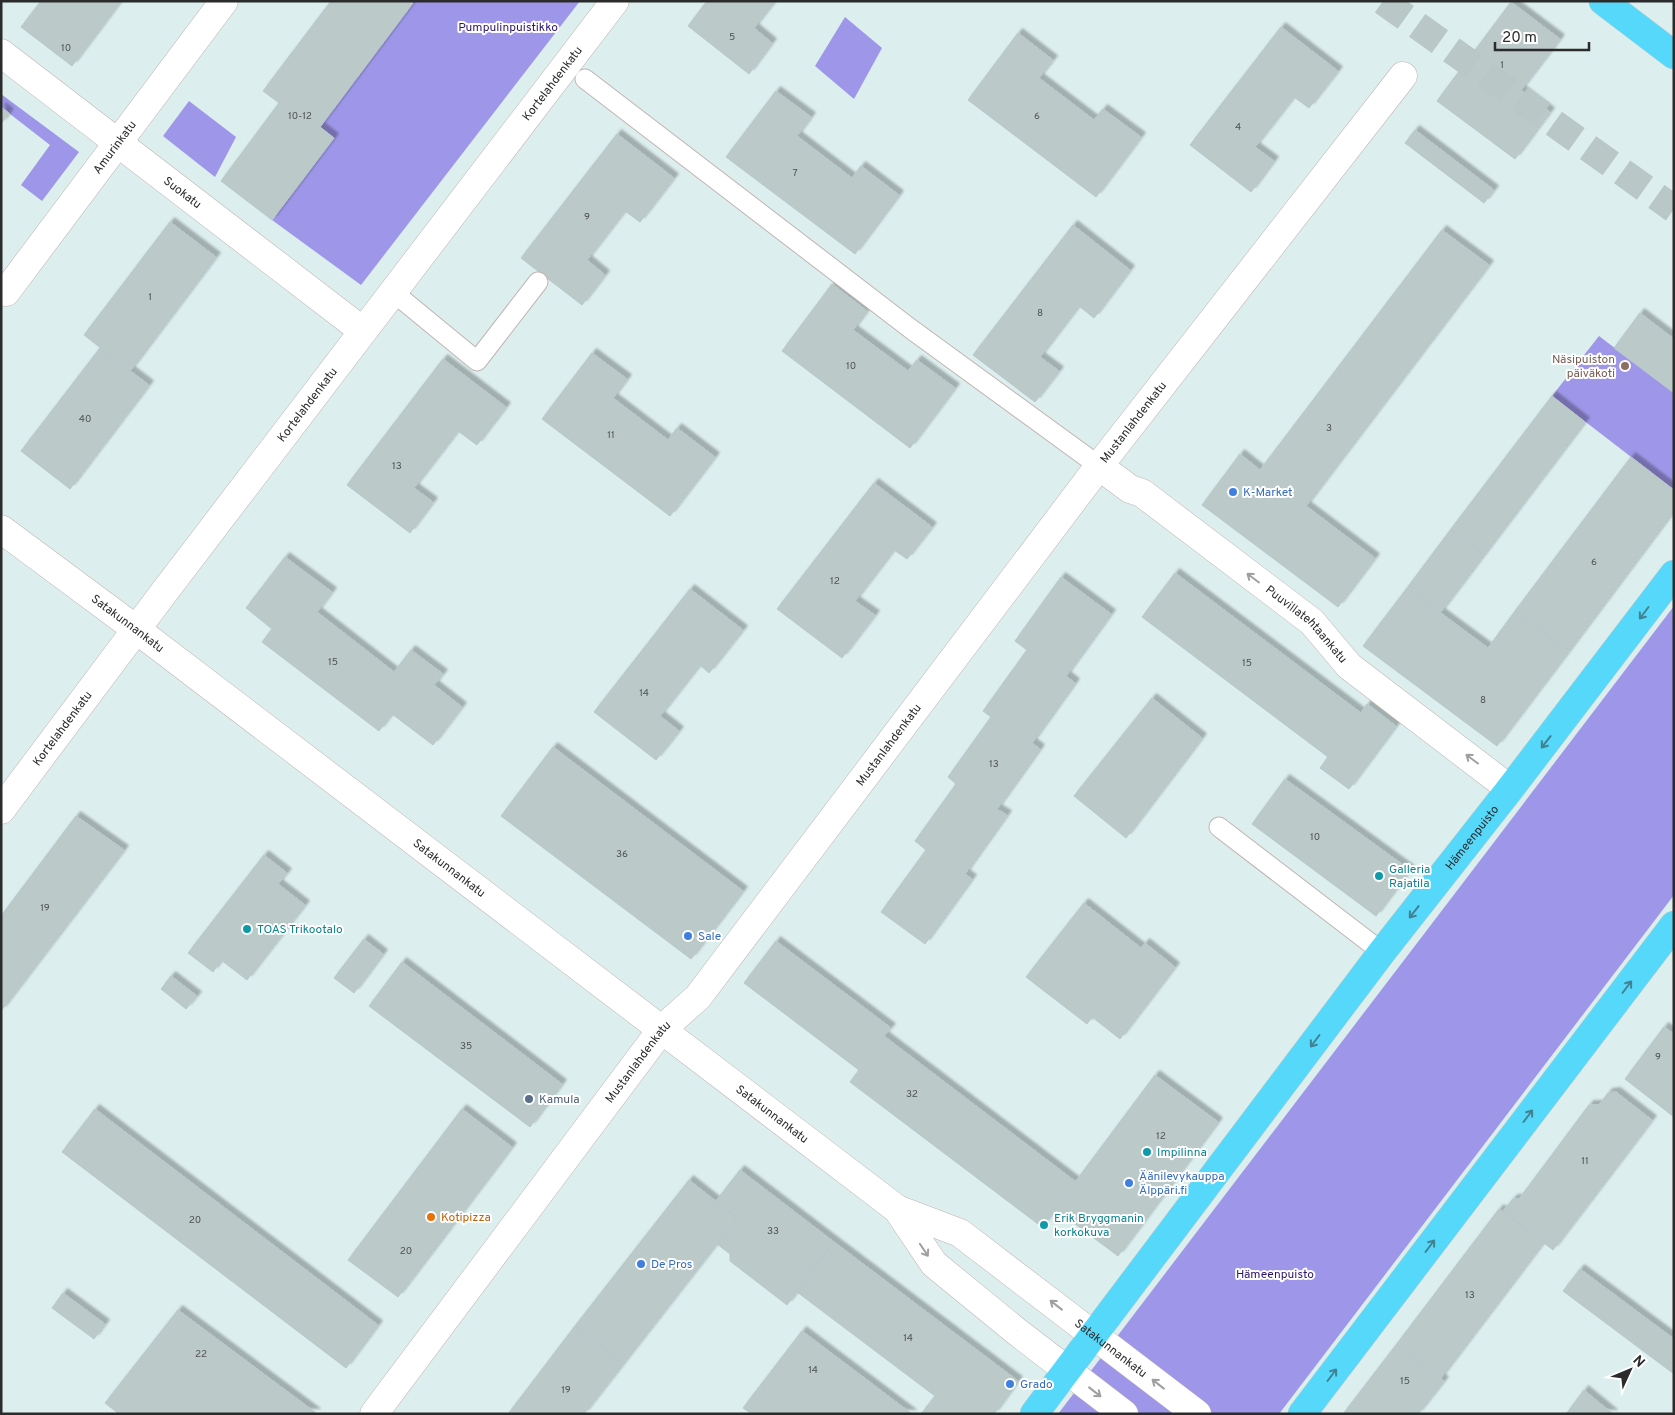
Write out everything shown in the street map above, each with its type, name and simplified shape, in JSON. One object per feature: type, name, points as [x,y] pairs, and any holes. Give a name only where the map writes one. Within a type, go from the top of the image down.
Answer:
[{"type":"main road","points":[[1603,1],[1674,55]]},
{"type":"main road","name":"Hämeenpuisto","points":[[1034,1414],[1382,952],[1510,789],[1674,574]]},
{"type":"main road","points":[[1302,1414],[1674,925]]},
{"type":"street","name":"Amurinkatu","points":[[6,292],[224,1]]},
{"type":"street","name":"Kortelahdenkatu","points":[[1,810],[615,1]]},
{"type":"street","name":"Suokatu","points":[[1,53],[363,331]]},
{"type":"street","name":"Mustanlahdenkatu","points":[[374,1414],[662,1029],[698,997],[1099,466],[1404,76]]},
{"type":"street","name":"Puuvillatehtaankatu","points":[[1099,466],[1130,489],[1142,493],[1312,622],[1349,666],[1510,789]]},
{"type":"street","name":"Satakunnankatu","points":[[1,530],[137,630],[897,1209],[960,1233],[1197,1414]]},
{"type":"street","name":"Satakunnankatu","points":[[897,1209],[934,1264],[1016,1331],[1124,1414]]},
{"type":"lane","points":[[585,80],[898,319],[1099,466]]},
{"type":"lane","points":[[393,292],[477,360],[538,282]]},
{"type":"lane","points":[[1219,827],[1382,952]]},
{"type":"green space","name":"Pumpulinpuistikko","points":[[411,1],[580,1],[361,285],[272,220],[334,138],[320,127],[413,3]]},
{"type":"green space","points":[[845,17],[882,48],[854,99],[815,66]]},
{"type":"green space","points":[[1,94],[79,152],[42,201],[21,185],[50,145],[1,107]]},
{"type":"green space","points":[[189,101],[236,137],[215,177],[163,136]]},
{"type":"green space","name":"Näsipuiston päiväkoti","points":[[1599,336],[1674,393],[1674,490],[1552,396]]},
{"type":"green space","name":"Hämeenpuisto","points":[[1674,606],[1674,895],[1279,1414],[1058,1414]]},
{"type":"building","points":[[41,1],[121,1],[72,66],[21,27]]},
{"type":"building","points":[[331,1],[411,1],[413,3],[320,127],[334,138],[272,220],[221,181],[279,103],[263,91]]},
{"type":"building","points":[[707,1],[775,1],[754,28],[772,43],[749,74],[688,26]]},
{"type":"building","points":[[1511,2],[1560,39],[1521,90],[1550,112],[1515,159],[1437,101]]},
{"type":"building","points":[[1281,27],[1338,71],[1309,108],[1294,97],[1255,147],[1274,161],[1251,192],[1190,145]]},
{"type":"building","points":[[1018,33],[1053,60],[1039,78],[1094,120],[1103,109],[1141,137],[1096,197],[968,100]]},
{"type":"building","points":[[776,91],[811,117],[797,136],[852,178],[861,166],[899,195],[855,254],[726,157]]},
{"type":"building","points":[[1,107],[9,113],[1,124]]},
{"type":"building","points":[[1415,130],[1494,190],[1484,203],[1405,143]]},
{"type":"building","points":[[617,134],[674,178],[640,222],[625,211],[587,260],[605,275],[582,305],[521,258]]},
{"type":"building","points":[[170,222],[216,257],[130,371],[84,335]]},
{"type":"building","points":[[1073,225],[1130,270],[1094,318],[1079,306],[1040,357],[1059,371],[1035,402],[973,355]]},
{"type":"building","points":[[1442,230],[1489,265],[1306,506],[1375,558],[1338,607],[1202,505],[1240,454],[1260,470]]},
{"type":"building","points":[[832,284],[867,311],[853,330],[908,371],[917,360],[955,388],[910,448],[782,351]]},
{"type":"building","points":[[1640,313],[1674,339],[1674,393],[1614,348]]},
{"type":"building","points":[[100,348],[149,385],[70,489],[21,451]]},
{"type":"building","points":[[592,353],[627,379],[613,398],[668,440],[677,428],[715,457],[670,516],[542,419]]},
{"type":"building","points":[[443,359],[506,407],[477,445],[458,431],[414,488],[433,502],[410,533],[347,485]]},
{"type":"building","points":[[1552,396],[1585,422],[1484,555],[1451,529]]},
{"type":"building","points":[[1631,457],[1674,490],[1674,511],[1569,651],[1515,611]]},
{"type":"building","points":[[874,483],[932,527],[907,559],[894,550],[855,601],[875,615],[842,658],[777,609]]},
{"type":"building","points":[[1451,529],[1484,555],[1440,613],[1407,588]]},
{"type":"building","points":[[285,557],[332,592],[317,612],[394,672],[411,650],[443,674],[434,685],[462,707],[433,745],[392,714],[379,731],[262,642],[272,629],[246,608]]},
{"type":"building","points":[[1175,573],[1361,713],[1367,704],[1396,726],[1349,789],[1320,768],[1328,757],[1142,617]]},
{"type":"building","points":[[1061,577],[1111,614],[1066,676],[1075,683],[1032,743],[1040,749],[997,809],[1007,815],[965,874],[972,879],[925,944],[881,912],[926,850],[915,841],[956,784],[948,777],[991,717],[983,711],[1027,650],[1015,641]]},
{"type":"building","points":[[1407,588],[1488,648],[1515,611],[1569,651],[1497,746],[1363,646]]},
{"type":"building","points":[[690,589],[743,630],[709,673],[700,665],[660,716],[679,731],[656,760],[594,712]]},
{"type":"building","points":[[1152,698],[1202,738],[1126,838],[1074,796]]},
{"type":"building","points":[[553,747],[743,891],[691,959],[501,816]]},
{"type":"building","points":[[1285,779],[1410,870],[1376,916],[1252,824]]},
{"type":"building","points":[[76,816],[124,850],[1,1011],[1,916]]},
{"type":"building","name":"TOAS Trikootalo","points":[[264,855],[287,873],[278,884],[305,905],[247,980],[221,960],[213,972],[188,953]]},
{"type":"building","points":[[1084,903],[1141,948],[1145,943],[1175,967],[1120,1039],[1092,1017],[1087,1024],[1026,977]]},
{"type":"building","points":[[364,939],[383,954],[354,993],[334,978]]},
{"type":"building","points":[[776,941],[891,1028],[884,1036],[1076,1182],[1042,1227],[850,1082],[859,1070],[744,983]]},
{"type":"building","points":[[402,962],[562,1084],[530,1127],[369,1006]]},
{"type":"building","points":[[171,976],[197,996],[186,1009],[161,989]]},
{"type":"building","points":[[1664,1027],[1674,1034],[1674,1117],[1625,1079]]},
{"type":"building","name":"Impilinna","points":[[1155,1075],[1218,1122],[1118,1256],[1055,1209]]},
{"type":"building","points":[[1616,1092],[1652,1120],[1553,1250],[1503,1211],[1513,1199],[1519,1199],[1589,1105],[1599,1105],[1608,1093]]},
{"type":"building","points":[[95,1109],[378,1325],[346,1368],[62,1152]]},
{"type":"building","points":[[462,1109],[512,1147],[398,1297],[348,1260]]},
{"type":"building","points":[[740,1170],[834,1242],[787,1305],[730,1261],[730,1254],[717,1244],[737,1218],[716,1201]]},
{"type":"building","points":[[689,1180],[737,1218],[623,1364],[575,1326]]},
{"type":"building","points":[[1499,1209],[1544,1242],[1440,1379],[1396,1345]]},
{"type":"building","points":[[834,1242],[1018,1381],[994,1414],[921,1414],[935,1396],[797,1292]]},
{"type":"building","points":[[1580,1269],[1674,1339],[1674,1374],[1563,1291]]},
{"type":"building","points":[[63,1293],[105,1324],[94,1339],[52,1308]]},
{"type":"building","points":[[178,1310],[316,1413],[119,1414],[105,1403]]},
{"type":"building","points":[[575,1326],[623,1364],[584,1414],[508,1414]]},
{"type":"building","points":[[802,1331],[912,1414],[752,1414],[743,1408]]},
{"type":"building","points":[[1396,1345],[1444,1381],[1418,1414],[1343,1414]]},
{"type":"building","points":[[1584,1390],[1613,1414],[1566,1414]]},
{"type":"tunnel","points":[[1383,1],[1674,209]]},
{"type":"place","name":"Näsipuiston päiväkoti","points":[[1625,366]]},
{"type":"place","name":"K-Market","points":[[1233,492]]},
{"type":"place","name":"Galleria Rajatila","points":[[1379,876]]},
{"type":"place","name":"TOAS Trikootalo","points":[[247,929]]},
{"type":"place","name":"Sale","points":[[688,936]]},
{"type":"place","name":"Kamula","points":[[529,1099]]},
{"type":"place","name":"Impilinna","points":[[1147,1152]]},
{"type":"place","name":"Äänilevykauppa Älppäri.fi","points":[[1129,1183]]},
{"type":"place","name":"Kotipizza","points":[[431,1217]]},
{"type":"place","name":"Erik Bryggmanin korkokuva","points":[[1044,1225]]},
{"type":"place","name":"De Pros","points":[[641,1264]]},
{"type":"place","name":"Grado","points":[[1010,1384]]}]
